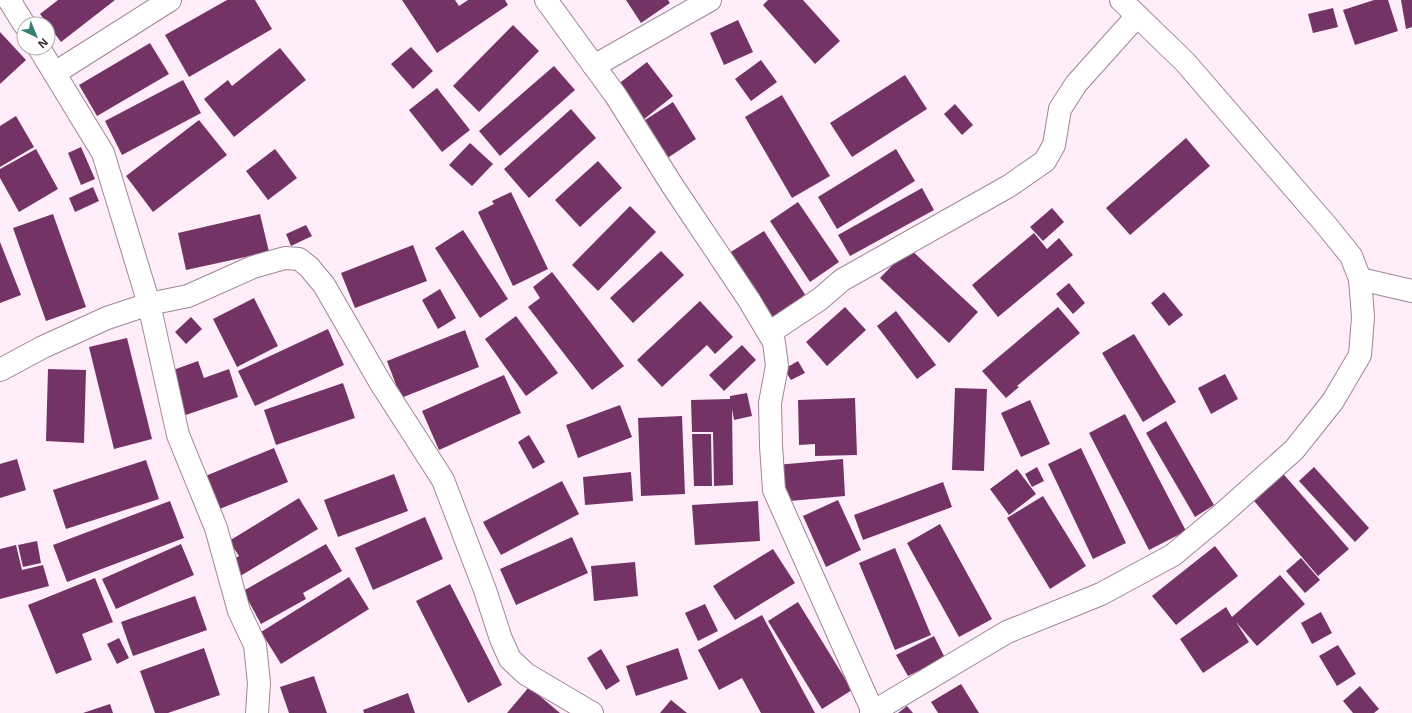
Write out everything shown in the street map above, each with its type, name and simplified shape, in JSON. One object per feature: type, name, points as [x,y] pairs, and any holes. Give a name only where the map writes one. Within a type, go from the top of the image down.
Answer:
[{"type":"street","points":[[9,0],[19,16]]},
{"type":"street","points":[[55,73],[170,0]]},
{"type":"street","points":[[546,0],[616,96],[672,185],[749,300],[774,342],[777,366],[770,403],[774,490],[872,712],[1007,632],[1101,594],[1173,555],[1221,515],[1294,450],[1337,394],[1360,355],[1363,317],[1360,279],[1351,256],[1185,62],[1121,0]]},
{"type":"street","points":[[594,66],[710,0]]},
{"type":"street","points":[[769,333],[820,299],[842,280],[1009,186],[1045,161],[1054,145],[1060,109],[1076,84],[1137,16]]},
{"type":"street","points":[[44,56],[103,153],[149,304],[178,434],[216,528],[239,611],[254,645],[259,683],[257,713]]},
{"type":"street","points":[[0,370],[43,347],[107,318],[149,304],[188,296],[253,267],[285,258],[299,259],[309,267],[324,285],[380,382],[443,480],[485,590],[501,640],[510,659],[526,674],[592,713]]},
{"type":"street","points":[[1360,279],[1412,291]]},
{"type":"building","points":[[58,0],[115,0],[61,42],[56,35],[56,16],[42,16],[40,14]]},
{"type":"building","points":[[227,0],[255,0],[272,29],[189,77],[165,35]]},
{"type":"building","points":[[402,0],[455,0],[459,6],[468,0],[505,0],[508,5],[437,53]]},
{"type":"building","points":[[626,0],[668,0],[670,3],[641,23]]},
{"type":"building","points":[[768,0],[803,0],[840,41],[815,64],[763,5]]},
{"type":"building","points":[[1374,0],[1388,0],[1398,31],[1355,45],[1343,10]]},
{"type":"building","points":[[1401,0],[1412,0],[1412,27],[1406,29]]},
{"type":"building","points":[[1333,8],[1338,27],[1313,33],[1308,14]]},
{"type":"building","points":[[738,20],[753,52],[724,65],[710,33]]},
{"type":"building","points":[[513,25],[539,51],[479,112],[453,86]]},
{"type":"building","points":[[0,32],[16,49],[16,56],[22,56],[26,60],[0,84]]},
{"type":"building","points":[[150,43],[169,74],[97,116],[79,85]]},
{"type":"building","points":[[411,47],[433,71],[413,89],[391,64]]},
{"type":"building","points":[[280,48],[306,80],[234,137],[204,99],[228,80],[232,86]]},
{"type":"building","points":[[761,60],[777,82],[751,101],[735,79]]},
{"type":"building","points":[[647,62],[673,96],[643,120],[617,85]]},
{"type":"building","points":[[554,66],[575,90],[500,156],[479,131]]},
{"type":"building","points":[[905,75],[927,109],[852,157],[830,123]]},
{"type":"building","points":[[183,80],[201,113],[122,155],[105,121]]},
{"type":"building","points":[[437,88],[470,130],[442,152],[409,110]]},
{"type":"building","points":[[782,95],[830,176],[792,198],[745,117]]},
{"type":"building","points":[[673,102],[696,139],[666,159],[642,122]]},
{"type":"building","points":[[955,104],[973,125],[962,135],[944,114]]},
{"type":"building","points":[[571,109],[596,138],[529,198],[504,169]]},
{"type":"building","points":[[16,116],[34,147],[0,167],[0,126]]},
{"type":"building","points":[[199,120],[227,155],[153,212],[126,176]]},
{"type":"building","points":[[1186,138],[1210,166],[1130,235],[1106,208]]},
{"type":"building","points":[[470,143],[493,164],[472,186],[449,165]]},
{"type":"building","points":[[81,147],[95,179],[81,185],[68,153]]},
{"type":"building","points":[[36,149],[58,189],[19,212],[0,178],[0,169]]},
{"type":"building","points":[[275,149],[297,178],[268,200],[246,171]]},
{"type":"building","points":[[896,149],[915,181],[837,229],[818,197]]},
{"type":"building","points":[[598,161],[622,188],[580,227],[555,200]]},
{"type":"building","points":[[93,187],[99,201],[75,212],[69,198]]},
{"type":"building","points":[[922,188],[934,210],[850,256],[838,235]]},
{"type":"building","points":[[511,192],[548,269],[513,286],[478,212],[494,204],[492,201]]},
{"type":"building","points":[[798,202],[839,262],[810,282],[770,221]]},
{"type":"building","points":[[630,206],[656,232],[598,291],[572,265]]},
{"type":"building","points":[[1052,208],[1064,222],[1043,241],[1030,227]]},
{"type":"building","points":[[53,214],[86,307],[46,321],[13,228]]},
{"type":"building","points":[[260,214],[269,252],[186,270],[178,233]]},
{"type":"building","points":[[306,225],[312,236],[291,246],[286,234]]},
{"type":"building","points":[[463,230],[508,299],[480,318],[435,248]]},
{"type":"building","points":[[764,231],[806,296],[769,321],[726,255]]},
{"type":"building","points":[[1034,233],[1047,249],[1059,238],[1073,255],[998,317],[972,285]]},
{"type":"building","points":[[0,242],[21,295],[0,303]]},
{"type":"building","points":[[413,245],[427,281],[355,308],[341,273]]},
{"type":"building","points":[[909,248],[978,312],[949,343],[880,278]]},
{"type":"building","points":[[661,251],[684,275],[633,323],[610,298]]},
{"type":"building","points":[[552,272],[624,366],[592,390],[528,307],[540,298],[533,287]]},
{"type":"building","points":[[1069,283],[1085,303],[1073,314],[1056,294]]},
{"type":"building","points":[[440,289],[456,318],[438,329],[422,300]]},
{"type":"building","points":[[1164,292],[1183,315],[1169,326],[1151,303]]},
{"type":"building","points":[[254,298],[278,346],[237,367],[213,319]]},
{"type":"building","points":[[700,301],[733,337],[715,354],[707,345],[662,387],[637,360]]},
{"type":"building","points":[[845,307],[866,330],[827,366],[806,342]]},
{"type":"building","points":[[1058,307],[1080,333],[1017,386],[1019,387],[1006,398],[982,371]]},
{"type":"building","points":[[896,311],[936,365],[917,379],[877,326]]},
{"type":"building","points":[[516,316],[558,373],[526,396],[485,339]]},
{"type":"building","points":[[191,317],[202,329],[186,344],[175,332]]},
{"type":"building","points":[[328,329],[344,365],[255,406],[238,371]]},
{"type":"building","points":[[465,330],[479,367],[401,398],[387,361]]},
{"type":"building","points":[[1134,334],[1176,402],[1143,422],[1102,353]]},
{"type":"building","points":[[127,338],[152,439],[114,449],[89,347]]},
{"type":"building","points":[[742,345],[756,360],[724,391],[709,375]]},
{"type":"building","points":[[198,361],[204,378],[229,369],[238,397],[180,417],[165,373]]},
{"type":"building","points":[[798,361],[805,373],[791,380],[784,369]]},
{"type":"building","points":[[48,369],[86,370],[84,443],[46,441]]},
{"type":"building","points":[[1225,374],[1238,399],[1211,414],[1198,388]]},
{"type":"building","points":[[504,375],[521,413],[439,450],[422,411]]},
{"type":"building","points":[[343,383],[355,418],[276,445],[264,410]]},
{"type":"building","points":[[955,388],[987,389],[984,471],[952,470]]},
{"type":"building","points":[[747,393],[752,416],[734,420],[732,409],[733,485],[714,486],[713,432],[692,432],[691,400],[730,399],[730,396]]},
{"type":"building","points":[[855,398],[857,455],[815,456],[815,444],[799,445],[798,400]]},
{"type":"building","points":[[1030,400],[1050,444],[1021,457],[1001,413]]},
{"type":"building","points":[[620,405],[632,437],[578,458],[566,425]]},
{"type":"building","points":[[1125,414],[1186,531],[1149,550],[1089,433]]},
{"type":"building","points":[[682,416],[685,494],[641,496],[638,418]]},
{"type":"building","points":[[1166,421],[1214,505],[1195,517],[1146,433]]},
{"type":"building","points":[[692,434],[711,434],[712,486],[694,486]]},
{"type":"building","points":[[529,435],[545,462],[533,469],[518,442]]},
{"type":"building","points":[[274,448],[288,482],[217,510],[203,477]]},
{"type":"building","points":[[1081,448],[1126,543],[1093,559],[1048,464]]},
{"type":"building","points":[[17,459],[26,490],[0,498],[0,464]]},
{"type":"building","points":[[843,459],[845,496],[779,502],[776,465]]},
{"type":"building","points":[[146,460],[159,499],[66,529],[53,490]]},
{"type":"building","points":[[1037,467],[1044,481],[1032,487],[1025,474]]},
{"type":"building","points":[[1314,467],[1369,528],[1355,542],[1299,481]]},
{"type":"building","points":[[1017,469],[1036,494],[1009,515],[990,489]]},
{"type":"building","points":[[1279,469],[1349,549],[1318,576],[1249,495]]},
{"type":"building","points":[[631,472],[633,501],[585,505],[583,477]]},
{"type":"building","points":[[394,474],[408,511],[338,537],[324,500]]},
{"type":"building","points":[[562,481],[579,514],[501,555],[483,522]]},
{"type":"building","points":[[943,482],[952,507],[863,540],[854,515]]},
{"type":"building","points":[[1043,496],[1086,566],[1050,589],[1007,518]]},
{"type":"building","points":[[299,498],[318,529],[237,578],[227,563],[239,556],[229,541]]},
{"type":"building","points":[[838,500],[861,550],[826,567],[803,516]]},
{"type":"building","points":[[170,501],[184,538],[67,582],[53,545]]},
{"type":"building","points":[[758,501],[760,541],[695,545],[692,505]]},
{"type":"building","points":[[425,517],[443,559],[373,590],[355,548]]},
{"type":"building","points":[[940,524],[992,619],[959,637],[907,543]]},
{"type":"building","points":[[572,537],[588,573],[516,605],[500,569]]},
{"type":"building","points":[[37,541],[41,563],[23,567],[18,545]]},
{"type":"building","points":[[181,544],[194,575],[116,609],[102,579]]},
{"type":"building","points":[[326,544],[342,571],[303,593],[306,599],[261,624],[243,591]]},
{"type":"building","points":[[16,545],[22,570],[43,565],[49,586],[0,599],[0,549]]},
{"type":"building","points":[[1215,546],[1238,576],[1176,625],[1152,596]]},
{"type":"building","points":[[895,548],[931,635],[895,650],[859,563]]},
{"type":"building","points":[[773,549],[795,583],[735,620],[713,586]]},
{"type":"building","points":[[1301,558],[1320,580],[1305,593],[1286,571]]},
{"type":"building","points":[[635,562],[638,596],[594,601],[591,566]]},
{"type":"building","points":[[1280,575],[1305,604],[1257,646],[1236,622],[1249,642],[1203,673],[1180,639],[1226,607],[1232,617]]},
{"type":"building","points":[[349,577],[369,609],[281,664],[261,632]]},
{"type":"building","points":[[95,578],[113,622],[82,634],[92,660],[56,674],[28,605]]},
{"type":"building","points":[[450,584],[502,685],[468,703],[416,601]]},
{"type":"building","points":[[195,596],[207,630],[133,656],[121,622]]},
{"type":"building","points":[[798,602],[852,690],[822,709],[768,621]]},
{"type":"building","points":[[705,604],[718,631],[698,641],[685,613]]},
{"type":"building","points":[[1321,612],[1332,633],[1312,644],[1301,623]]},
{"type":"building","points":[[762,615],[815,713],[761,713],[742,678],[719,690],[698,650]]},
{"type":"building","points":[[934,636],[945,658],[908,676],[896,655]]},
{"type":"building","points":[[119,638],[129,658],[117,664],[107,644]]},
{"type":"building","points":[[1338,645],[1356,674],[1337,686],[1319,656]]},
{"type":"building","points":[[204,648],[220,695],[168,713],[155,713],[140,671]]},
{"type":"building","points":[[678,648],[688,679],[636,696],[626,666]]},
{"type":"building","points":[[601,649],[620,681],[606,690],[587,658]]},
{"type":"building","points":[[314,676],[327,713],[289,713],[280,687]]},
{"type":"building","points":[[961,684],[979,713],[938,713],[931,702]]},
{"type":"building","points":[[1360,686],[1379,709],[1374,713],[1353,713],[1343,701]]},
{"type":"building","points":[[529,687],[560,713],[507,713]]},
{"type":"building","points":[[408,693],[415,713],[364,713],[363,710]]},
{"type":"building","points":[[671,700],[687,713],[660,713]]},
{"type":"building","points":[[110,704],[113,713],[83,713]]},
{"type":"building","points":[[907,706],[913,713],[898,713]]}]
